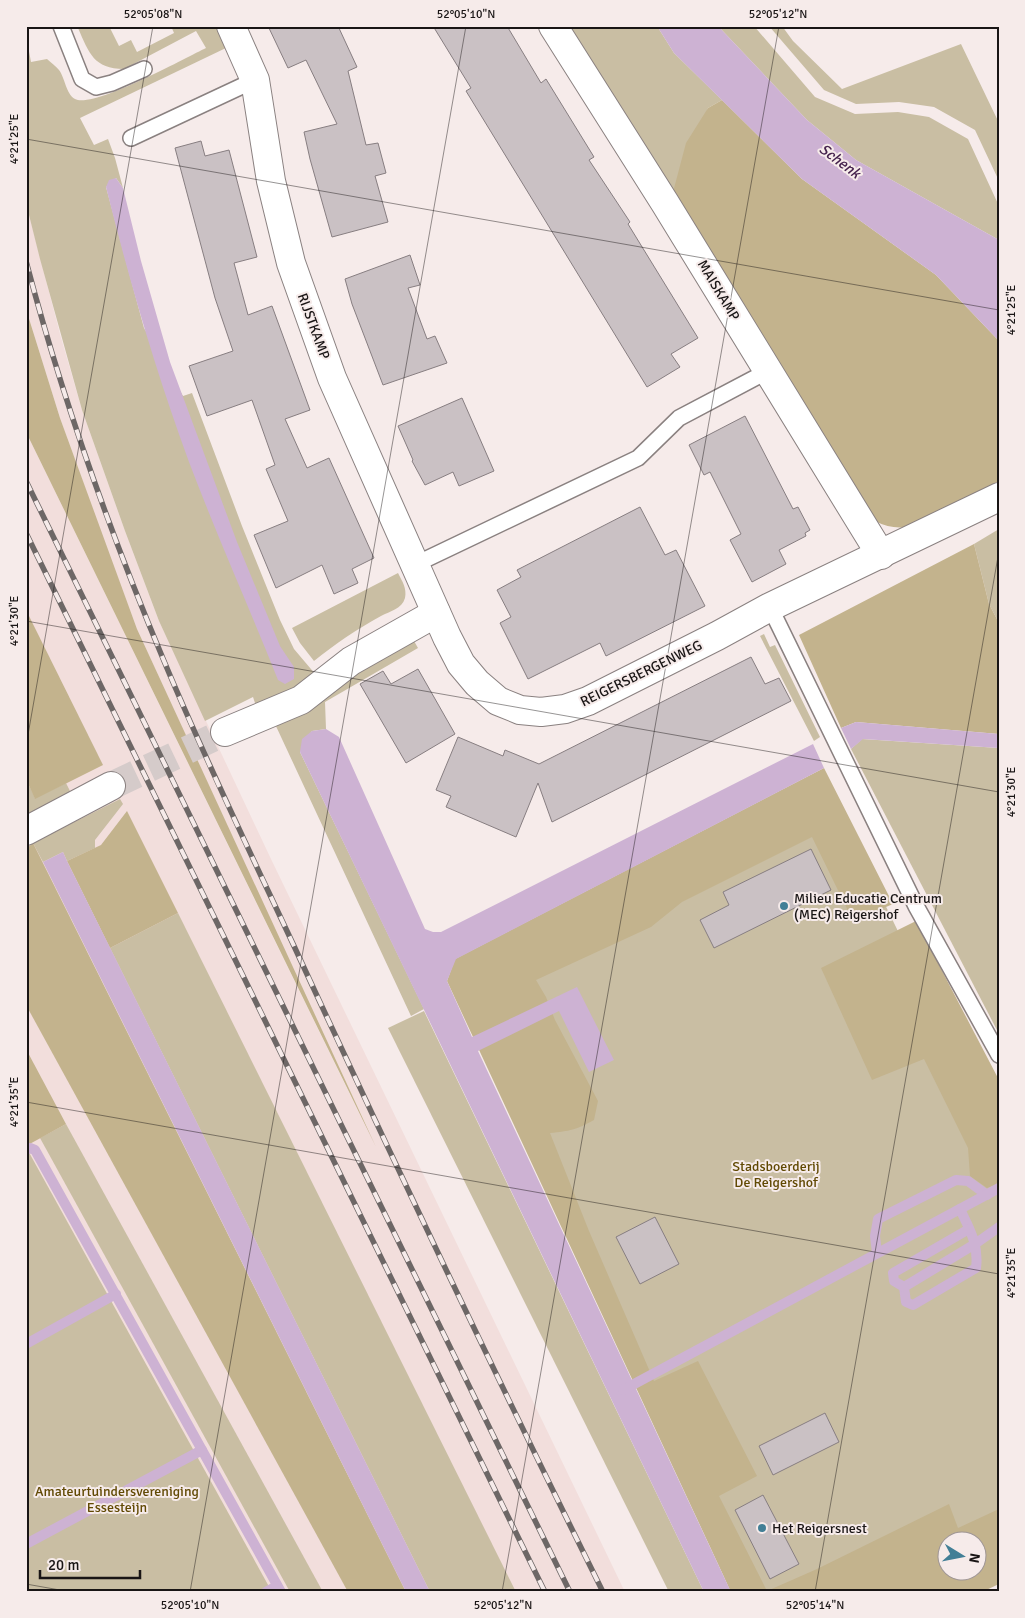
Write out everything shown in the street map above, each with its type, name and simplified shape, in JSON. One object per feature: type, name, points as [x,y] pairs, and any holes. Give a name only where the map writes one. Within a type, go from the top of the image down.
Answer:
[{"type":"street","name":"RIJSTKAMP","points":[[231,26],[255,80],[271,181],[291,263],[332,378],[436,613]]},
{"type":"street","name":"MAISKAMP","points":[[553,26],[595,90],[881,555]]},
{"type":"street","name":"REIGERSBERGENWEG","points":[[436,613],[461,664],[477,683],[498,701],[520,710],[541,712],[565,709],[588,701],[770,607],[999,497]]},
{"type":"street","points":[[225,732],[302,700],[351,661],[436,613]]},
{"type":"street","points":[[26,831],[111,786]]},
{"type":"lane","points":[[61,26],[82,79],[96,87],[112,83],[144,69]]},
{"type":"lane","points":[[131,138],[255,80]]},
{"type":"lane","points":[[414,565],[638,458],[679,418],[768,371]]},
{"type":"lane","points":[[770,607],[916,906],[999,1055]]},
{"type":"shaded area","points":[[722,100],[802,179],[936,275],[999,341],[999,481],[920,524],[897,527],[886,526],[875,521],[672,196],[686,143],[708,108]]},
{"type":"shaded area","points":[[26,203],[82,410],[159,621],[271,859],[625,1592],[26,1592],[26,432],[361,1117],[137,629],[103,538],[60,418],[26,309]]},
{"type":"shaded area","points":[[26,309],[60,418],[137,629],[376,1147],[26,432]]},
{"type":"shaded area","points":[[974,544],[989,604],[999,623],[999,734],[856,722],[841,728],[799,635]]},
{"type":"shaded area","points":[[26,610],[103,765],[35,799],[26,779]]},
{"type":"shaded area","points":[[824,768],[893,904],[853,921],[812,837],[682,902],[651,927],[536,980],[598,1101],[594,1120],[573,1130],[550,1133],[589,1231],[654,1381],[698,1361],[757,1476],[719,1496],[767,1591],[817,1569],[949,1504],[958,1528],[999,1509],[999,1584],[982,1592],[731,1592],[447,981],[455,959]]},
{"type":"shaded area","points":[[127,811],[178,913],[110,948],[67,861],[101,845]]},
{"type":"shaded area","points":[[33,843],[406,1592],[348,1592],[26,1005],[26,849]]},
{"type":"shaded area","points":[[916,921],[999,1080],[999,1184],[987,1188],[970,1176],[968,1148],[924,1059],[872,1080],[821,968]]},
{"type":"shaded area","points":[[26,1049],[66,1124],[26,1146]]},
{"type":"green space","points":[[81,26],[109,26],[119,46],[131,40],[137,52],[174,33],[171,26],[218,26],[228,47],[80,118],[94,145],[108,139],[115,158],[123,188],[116,178],[106,187],[144,328],[183,396],[192,393],[280,620],[294,649],[316,675],[301,687],[256,706],[253,697],[205,721],[159,621],[125,531],[82,410],[40,259],[26,203],[26,35],[31,62],[47,59],[59,70],[72,97],[85,100],[119,90],[206,48],[196,31],[124,69],[114,68],[99,63],[89,52],[78,28]]},
{"type":"green space","points":[[565,26],[657,26],[674,53],[722,100],[708,108],[672,196]]},
{"type":"green space","points":[[718,26],[754,26],[815,97],[855,114],[898,112],[929,117],[968,139],[999,206],[999,240],[856,160],[807,120]]},
{"type":"green space","points":[[769,26],[782,26],[793,41],[842,89],[961,44],[999,123],[999,181],[975,130],[934,107],[899,102],[856,104],[824,90]]},
{"type":"green space","points":[[999,529],[999,623],[989,604],[974,544]]},
{"type":"green space","points":[[398,573],[405,591],[405,598],[401,605],[355,631],[314,661],[300,643],[292,628]]},
{"type":"green space","points":[[764,634],[770,647],[775,645],[820,737],[814,741],[760,636]]},
{"type":"green space","points":[[414,641],[418,648],[325,702],[326,729],[312,731],[300,752],[424,1009],[411,1016],[275,724],[370,664]]},
{"type":"green space","points":[[862,739],[999,748],[999,1034],[851,749]]},
{"type":"green space","name":"Stadsboerderij De Reigershof","points":[[821,773],[986,1112],[999,1134],[999,1530],[988,1532],[988,1530],[938,1530],[938,1546],[866,1592],[731,1592],[457,961]]},
{"type":"green space","points":[[26,779],[35,798],[66,783],[72,795],[26,817]]},
{"type":"green space","points":[[120,799],[123,804],[95,840],[95,848],[67,861],[63,852],[43,862],[33,843]]},
{"type":"green space","points":[[178,913],[516,1592],[430,1592],[110,948]]},
{"type":"green space","points":[[424,1011],[704,1592],[669,1592],[388,1028]]},
{"type":"green space","points":[[66,1124],[323,1592],[290,1592],[40,1138]]},
{"type":"green space","name":"Amateurtuindersvereniging Essesteijn","points":[[26,1147],[272,1592],[26,1592]]},
{"type":"water","name":"Schenk","points":[[657,26],[718,26],[807,120],[856,160],[999,240],[999,341],[936,275],[802,179],[674,53]]},
{"type":"water","points":[[116,178],[123,188],[141,261],[170,362],[237,542],[280,646],[294,667],[294,679],[285,684],[278,680],[189,462],[165,394],[124,257],[106,187],[109,180]]},
{"type":"water","points":[[856,722],[999,734],[999,748],[863,739],[851,749],[841,728]]},
{"type":"water","points":[[326,729],[339,737],[425,929],[433,932],[441,932],[813,744],[824,768],[456,959],[447,981],[472,1037],[577,987],[614,1060],[589,1072],[559,1011],[478,1051],[731,1592],[704,1592],[300,752],[302,739],[312,731]]},
{"type":"water","points":[[63,852],[430,1592],[406,1592],[43,862]]},
{"type":"building","points":[[268,26],[338,26],[357,67],[348,71],[366,145],[378,143],[386,173],[375,176],[388,222],[332,237],[304,132],[337,124],[306,60],[288,68]]},
{"type":"building","points":[[433,26],[507,26],[541,83],[546,79],[594,157],[589,160],[630,222],[628,224],[698,338],[671,354],[680,367],[647,387],[466,91],[471,88]]},
{"type":"building","points":[[201,141],[205,156],[229,150],[257,257],[234,263],[248,315],[272,306],[310,410],[285,419],[307,468],[329,458],[374,558],[352,569],[358,583],[334,594],[322,565],[276,588],[254,535],[288,521],[266,469],[275,465],[252,400],[207,416],[189,366],[233,351],[215,298],[175,148]]},
{"type":"building","points":[[410,255],[420,285],[408,288],[427,339],[435,336],[447,363],[383,385],[352,304],[345,279]]},
{"type":"building","points":[[462,398],[494,471],[459,486],[453,472],[425,485],[412,461],[398,426]]},
{"type":"building","points":[[745,416],[793,509],[798,507],[810,530],[805,533],[806,536],[779,550],[786,564],[752,582],[730,540],[741,534],[710,472],[704,475],[689,445]]},
{"type":"building","points":[[640,507],[665,555],[676,550],[705,606],[606,656],[600,643],[528,679],[500,623],[511,617],[497,590],[521,577],[517,570]]},
{"type":"building","points":[[751,657],[765,684],[779,678],[791,701],[552,822],[538,783],[516,837],[446,807],[451,796],[436,790],[458,737],[503,756],[505,750],[539,764]]},
{"type":"building","points":[[418,669],[455,734],[406,763],[360,684],[383,671],[391,684]]},
{"type":"building","points":[[811,849],[831,890],[714,948],[700,920],[729,905],[723,892]]},
{"type":"building","points":[[655,1217],[679,1264],[640,1284],[616,1237]]},
{"type":"building","points":[[825,1413],[839,1442],[773,1475],[759,1446]]},
{"type":"building","name":"Het Reigersnest","points":[[763,1495],[799,1564],[770,1579],[735,1510]]},
{"type":"waterway","points":[[26,1150],[30,1148],[35,1150],[281,1592]]},
{"type":"waterway","points":[[877,1253],[875,1236],[878,1219],[956,1180],[968,1181],[987,1195]]},
{"type":"waterway","points":[[623,1390],[999,1188]]},
{"type":"waterway","points":[[960,1209],[973,1238],[975,1245],[976,1268],[913,1305],[906,1302],[904,1287],[975,1244],[999,1227]]},
{"type":"waterway","points":[[904,1287],[894,1281],[893,1273],[969,1229]]},
{"type":"waterway","points":[[26,1344],[116,1294]]},
{"type":"waterway","points":[[26,1544],[202,1450]]},
{"type":"waterway","points":[[266,1592],[277,1586]]},
{"type":"tunnel","points":[[111,786],[225,732]]},
{"type":"railway","points":[[26,261],[55,363],[88,463],[124,562],[179,697],[408,1189],[603,1592]]},
{"type":"railway","points":[[26,481],[570,1592]]},
{"type":"railway","points":[[26,533],[545,1592]]},
{"type":"place","name":"Milieu Educatie Centrum (MEC) Reigershof","points":[[784,906]]},
{"type":"place","name":"Het Reigersnest","points":[[762,1528]]}]
